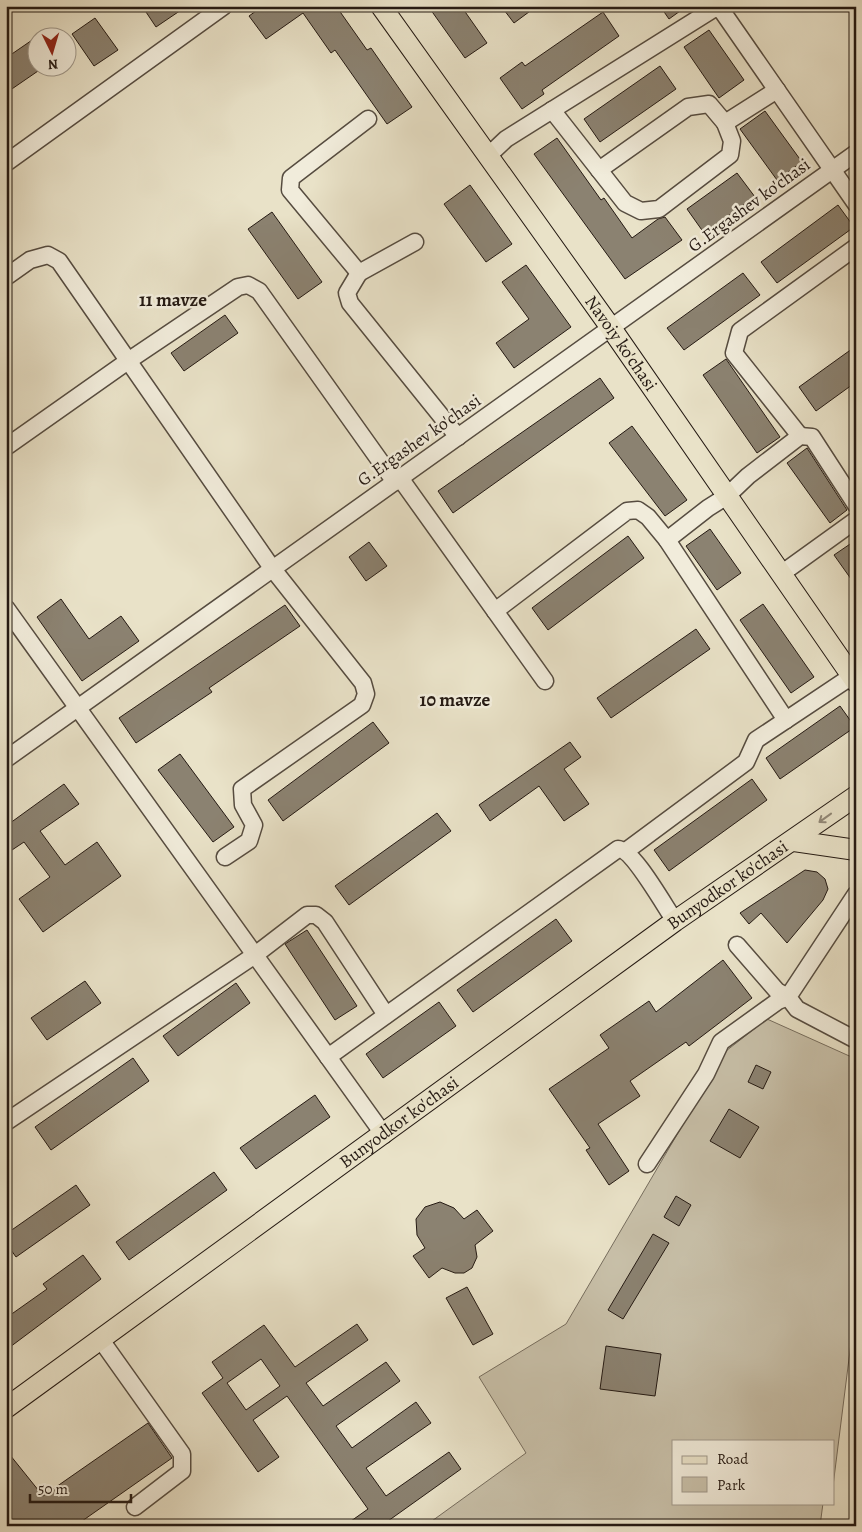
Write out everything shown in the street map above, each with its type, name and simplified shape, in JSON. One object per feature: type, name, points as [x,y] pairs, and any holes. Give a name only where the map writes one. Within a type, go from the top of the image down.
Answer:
[{"type":"main road","name":"Navoiy ko'chasi","points":[[381,6],[611,328],[854,679]]},
{"type":"main road","name":"Bunyodkor ko'chasi","points":[[6,1408],[384,1135],[675,921],[794,841],[856,796]]},
{"type":"main road","points":[[794,841],[856,850]]},
{"type":"street","points":[[6,163],[224,6]]},
{"type":"street","points":[[488,156],[506,139],[715,8],[722,11],[856,204]]},
{"type":"street","points":[[725,123],[777,90]]},
{"type":"street","points":[[552,110],[599,170],[625,203],[642,211],[659,209],[730,155],[732,141],[725,123],[709,104],[688,107],[599,170]]},
{"type":"street","points":[[359,273],[290,190],[291,178],[368,119]]},
{"type":"street","name":"G.Ergashev ko'chasi","points":[[6,759],[856,153]]},
{"type":"street","points":[[415,242],[359,273],[347,293],[350,303],[458,437]]},
{"type":"street","points":[[800,436],[734,353],[740,331],[856,247]]},
{"type":"street","points":[[6,277],[30,260],[48,255],[59,261],[272,568],[363,683],[366,694],[362,705],[242,789],[243,806],[254,825],[249,841],[225,857]]},
{"type":"street","points":[[6,447],[128,361],[238,288],[248,285],[259,291],[545,681]]},
{"type":"street","points":[[667,540],[708,508],[727,496],[748,476],[800,436],[812,437],[856,505]]},
{"type":"street","points":[[495,611],[627,511],[638,510],[648,517],[667,540],[786,720]]},
{"type":"street","points":[[781,574],[856,520]]},
{"type":"street","points":[[6,608],[384,1135]]},
{"type":"street","points":[[626,851],[746,762],[756,740],[854,679]]},
{"type":"street","points":[[328,1057],[614,851],[622,849],[626,851],[638,865],[675,921]]},
{"type":"street","points":[[647,1164],[706,1074],[721,1042],[778,1001],[788,997],[856,894]]},
{"type":"street","points":[[6,1122],[255,955],[308,915],[316,915],[325,922],[386,1015]]},
{"type":"street","points":[[738,946],[777,991],[788,997],[797,1009],[856,1040]]},
{"type":"street","points":[[101,1340],[182,1454],[182,1471],[135,1507]]},
{"type":"green space","points":[[767,1019],[856,1059],[856,1303],[834,1478],[834,1440],[672,1440],[672,1504],[823,1504],[820,1526],[425,1526],[526,1453],[479,1377],[566,1324],[726,1051]]},
{"type":"building","points":[[142,6],[187,6],[156,27]]},
{"type":"building","points":[[263,6],[336,6],[367,50],[371,48],[412,107],[387,124],[335,50],[331,53],[303,13],[266,39],[249,16]]},
{"type":"building","points":[[428,6],[461,6],[487,43],[465,58]]},
{"type":"building","points":[[501,6],[537,6],[514,23]]},
{"type":"building","points":[[660,6],[687,6],[669,19]]},
{"type":"building","points":[[603,12],[619,36],[542,90],[544,94],[522,109],[500,78],[522,62],[525,66]]},
{"type":"building","points":[[95,18],[118,50],[94,66],[78,43],[78,30]]},
{"type":"building","points":[[709,30],[744,80],[719,98],[684,47]]},
{"type":"building","points":[[28,43],[28,78],[6,93],[6,58]]},
{"type":"building","points":[[660,66],[676,89],[600,142],[584,119]]},
{"type":"building","points":[[765,111],[802,162],[777,180],[740,129]]},
{"type":"building","points":[[557,138],[601,200],[604,198],[632,238],[658,219],[665,217],[682,240],[625,279],[534,154]]},
{"type":"building","points":[[737,173],[755,197],[704,233],[687,209]]},
{"type":"building","points":[[470,185],[512,244],[486,262],[444,204]]},
{"type":"building","points":[[838,205],[854,227],[777,283],[761,262]]},
{"type":"building","points":[[272,212],[322,282],[298,299],[248,229]]},
{"type":"building","points":[[526,265],[571,327],[514,368],[496,343],[529,319],[502,282]]},
{"type":"building","points":[[743,273],[760,295],[684,350],[667,328]]},
{"type":"building","points":[[225,315],[238,333],[184,371],[171,353]]},
{"type":"building","points":[[856,346],[856,382],[816,411],[799,387]]},
{"type":"building","points":[[726,359],[780,437],[757,453],[703,375]]},
{"type":"building","points":[[600,378],[614,398],[453,513],[438,491]]},
{"type":"building","points":[[632,426],[687,500],[665,516],[609,443]]},
{"type":"building","points":[[807,448],[847,510],[830,523],[787,463]]},
{"type":"building","points":[[710,529],[741,573],[717,590],[686,546]]},
{"type":"building","points":[[628,536],[644,558],[548,630],[532,608]]},
{"type":"building","points":[[856,540],[856,586],[834,555]]},
{"type":"building","points":[[369,542],[387,566],[366,581],[349,557]]},
{"type":"building","points":[[61,599],[89,639],[121,616],[139,641],[82,681],[37,617]]},
{"type":"building","points":[[763,604],[814,677],[791,693],[740,620]]},
{"type":"building","points":[[285,605],[300,626],[209,688],[212,692],[136,743],[119,718]]},
{"type":"building","points":[[696,629],[710,649],[611,718],[597,698]]},
{"type":"building","points":[[840,706],[855,727],[780,779],[766,758]]},
{"type":"building","points":[[373,722],[389,743],[283,821],[268,800]]},
{"type":"building","points":[[570,742],[581,757],[564,769],[589,804],[564,821],[539,786],[490,821],[479,805]]},
{"type":"building","points":[[180,754],[234,827],[213,842],[158,770]]},
{"type":"building","points":[[752,779],[767,800],[669,871],[654,850]]},
{"type":"building","points":[[64,784],[79,804],[40,831],[65,865],[97,842],[121,876],[43,932],[19,899],[50,877],[24,842],[6,854],[6,826]]},
{"type":"building","points":[[437,813],[451,831],[349,905],[335,886]]},
{"type":"building","points":[[805,870],[817,872],[825,879],[828,889],[823,900],[787,943],[761,913],[749,924],[740,913]]},
{"type":"building","points":[[556,919],[572,941],[473,1012],[457,990]]},
{"type":"building","points":[[307,930],[357,1006],[335,1020],[285,944]]},
{"type":"building","points":[[723,960],[752,998],[689,1046],[686,1042],[630,1081],[640,1096],[598,1124],[629,1171],[609,1185],[586,1150],[590,1148],[549,1089],[609,1048],[600,1035],[649,1001],[656,1012]]},
{"type":"building","points":[[85,981],[101,1003],[47,1040],[31,1018]]},
{"type":"building","points":[[236,983],[250,1003],[178,1056],[163,1036]]},
{"type":"building","points":[[439,1002],[456,1026],[383,1078],[366,1054]]},
{"type":"building","points":[[133,1058],[149,1081],[51,1150],[35,1127]]},
{"type":"building","points":[[756,1065],[771,1072],[763,1089],[748,1082]]},
{"type":"building","points":[[315,1095],[330,1117],[256,1169],[240,1148]]},
{"type":"building","points":[[729,1109],[759,1127],[740,1158],[710,1141]]},
{"type":"building","points":[[214,1172],[227,1190],[129,1260],[116,1242]]},
{"type":"building","points":[[76,1185],[90,1205],[16,1257],[6,1243],[6,1234]]},
{"type":"building","points":[[676,1196],[691,1205],[679,1226],[664,1217]]},
{"type":"building","points":[[440,1202],[454,1208],[464,1219],[477,1210],[493,1231],[475,1245],[477,1257],[472,1268],[464,1273],[455,1273],[442,1268],[429,1278],[413,1256],[425,1248],[417,1235],[416,1219],[425,1207]]},
{"type":"building","points":[[653,1234],[669,1243],[623,1319],[608,1310]]},
{"type":"building","points":[[83,1255],[101,1279],[6,1350],[6,1318],[47,1289],[43,1284]]},
{"type":"building","points":[[467,1287],[493,1334],[473,1345],[446,1298]]},
{"type":"building","points":[[357,1324],[368,1340],[306,1383],[323,1406],[386,1362],[400,1381],[336,1426],[352,1448],[416,1402],[431,1423],[366,1468],[386,1496],[449,1452],[461,1469],[381,1526],[344,1526],[368,1509],[287,1396],[253,1420],[279,1457],[258,1472],[202,1393],[223,1378],[212,1362],[264,1325],[295,1367]],"holes":[[[261,1359],[280,1386],[246,1410],[227,1383]]]},
{"type":"building","points":[[606,1346],[661,1354],[655,1396],[600,1389]]},
{"type":"building","points":[[148,1423],[172,1458],[75,1526],[6,1526],[6,1450],[43,1496]]},
{"type":"district","name":"11 mavze","points":[[173,299]]},
{"type":"district","name":"10 mavze","points":[[455,699]]}]
